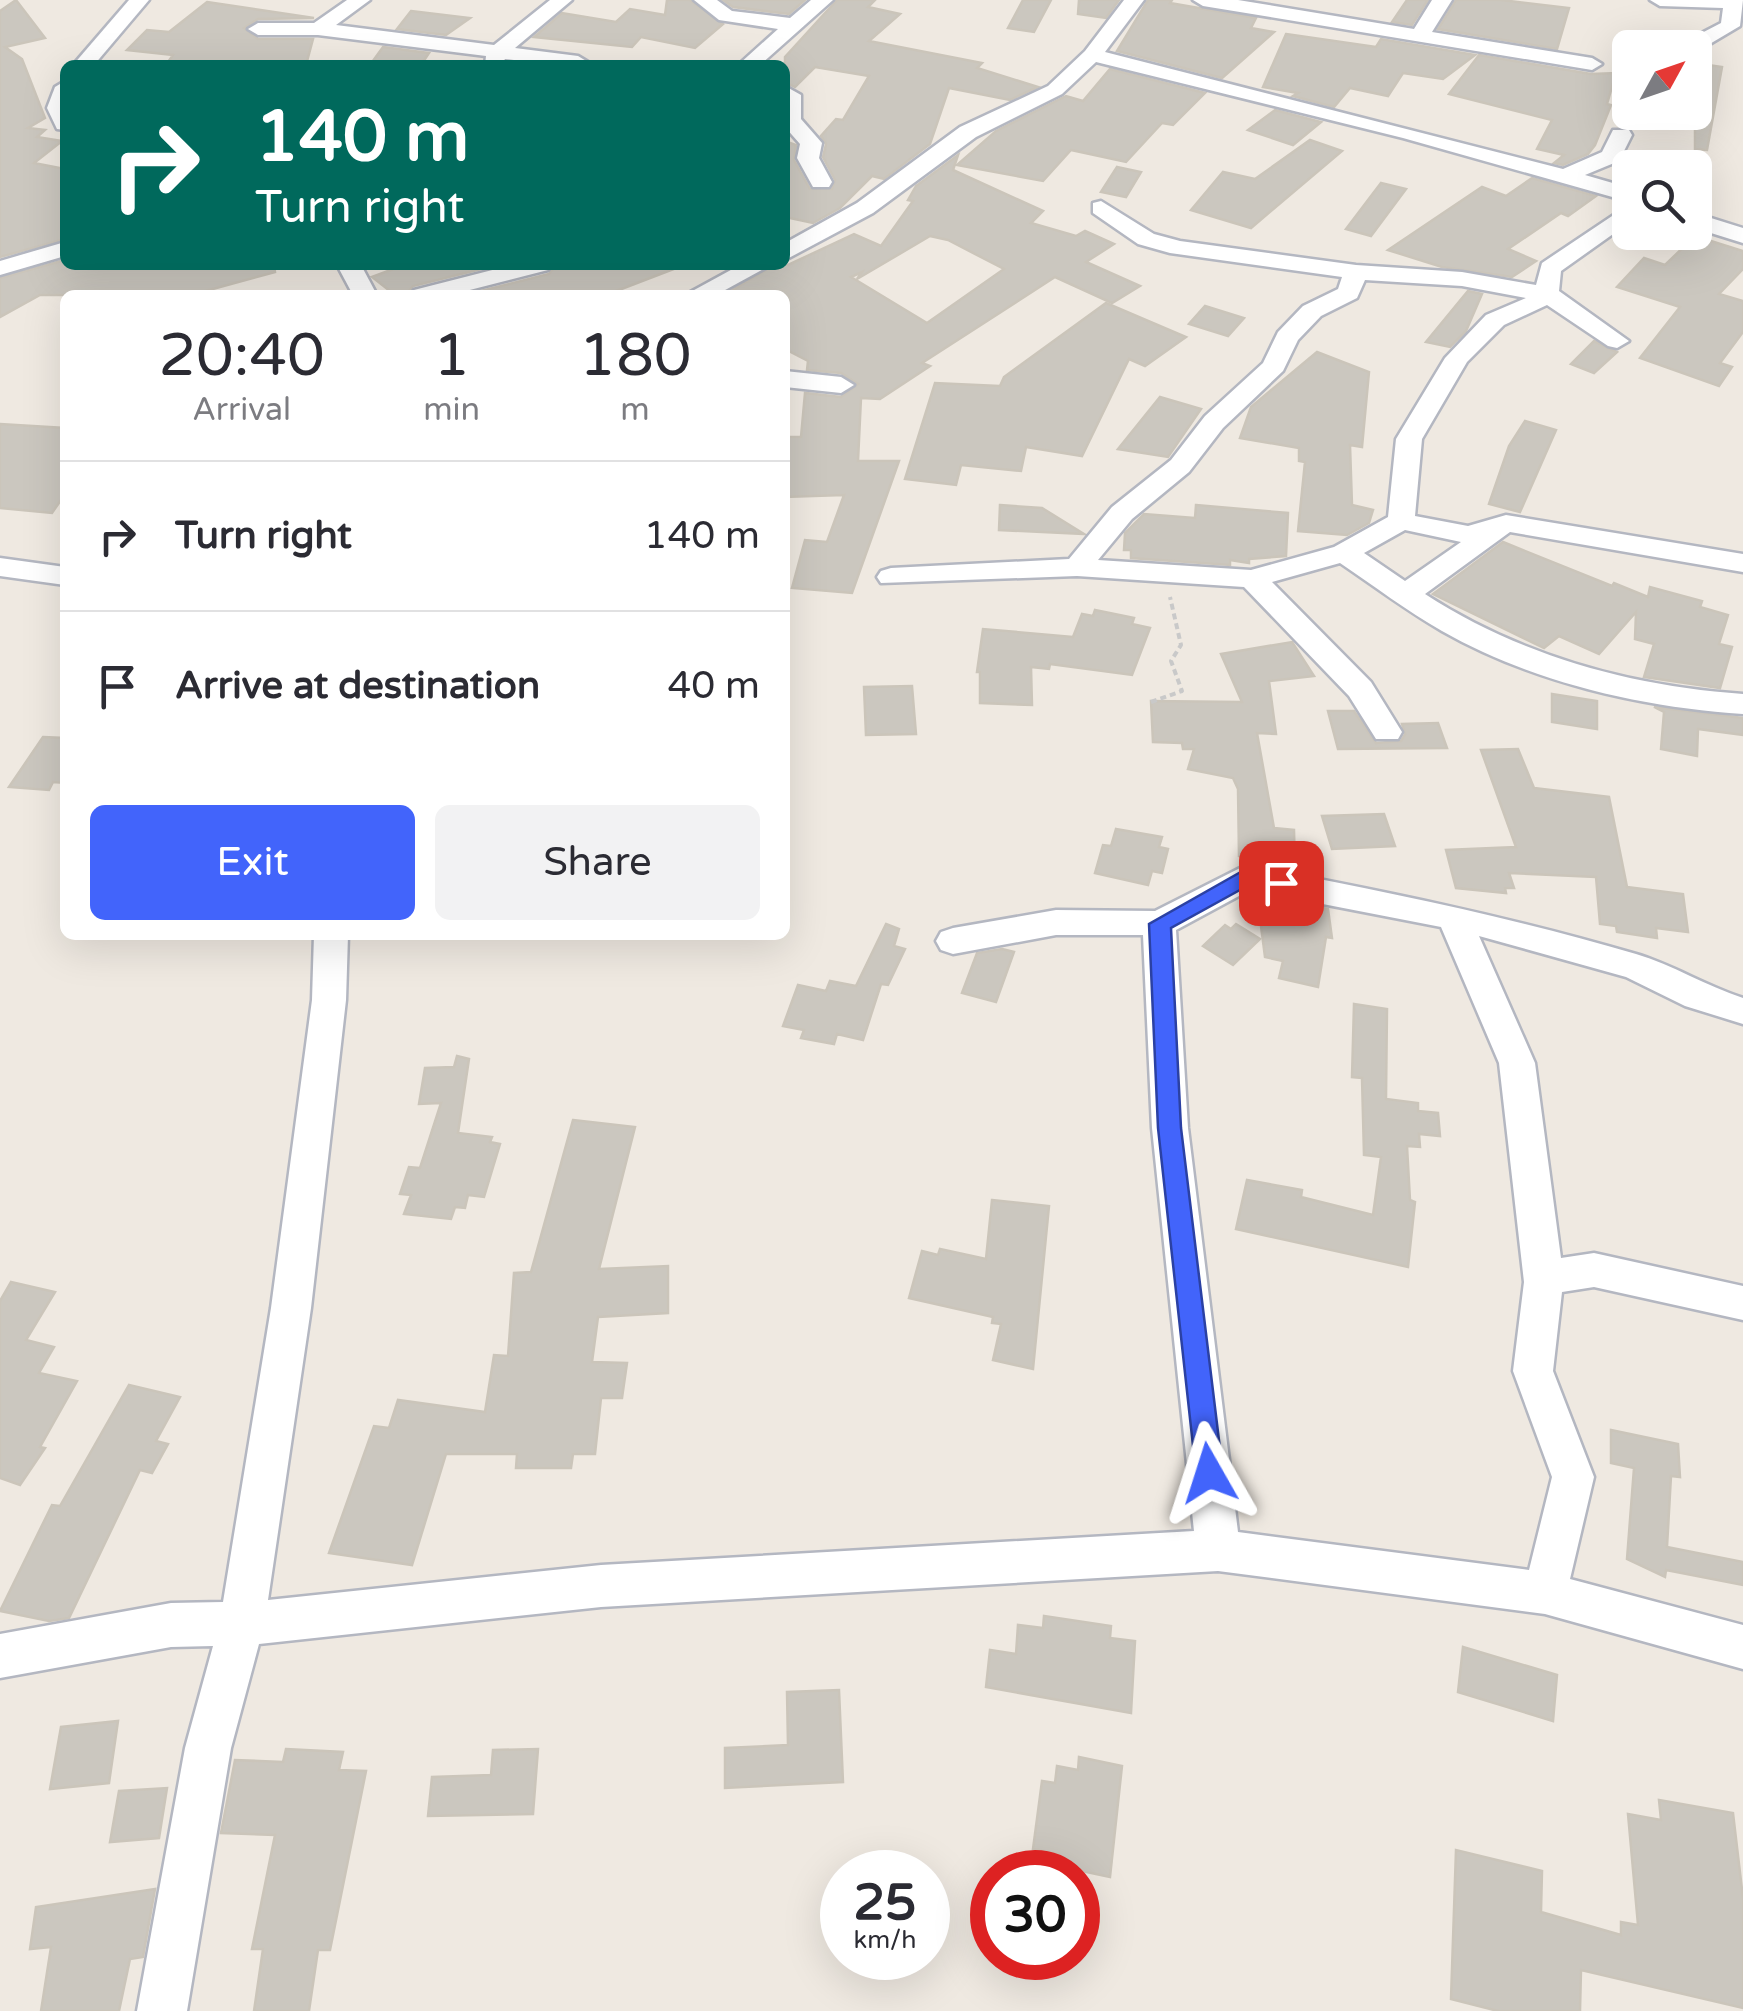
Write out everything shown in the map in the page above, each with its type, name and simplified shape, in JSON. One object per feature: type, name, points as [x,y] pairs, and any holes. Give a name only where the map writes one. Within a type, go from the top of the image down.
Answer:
[{"type":"street","points":[[87,60],[138,0]]},
{"type":"street","points":[[318,28],[360,0]]},
{"type":"street","points":[[495,58],[562,0]]},
{"type":"street","points":[[704,0],[726,16],[796,25]]},
{"type":"street","points":[[754,60],[823,0]]},
{"type":"street","points":[[790,250],[865,208],[968,132],[1055,90],[1092,55],[1134,0]]},
{"type":"street","points":[[1203,0],[1592,64]]},
{"type":"street","points":[[1422,34],[1442,0]]},
{"type":"street","points":[[1660,0],[1734,1],[1730,26],[1712,36]]},
{"type":"street","points":[[258,30],[318,28],[495,58],[536,60]]},
{"type":"street","points":[[1092,55],[1410,132],[1612,190]]},
{"type":"street","points":[[790,94],[790,120],[811,143],[808,158],[821,182]]},
{"type":"street","points":[[1563,177],[1611,156],[1622,135]]},
{"type":"street","points":[[1101,208],[1146,239],[1178,248],[1356,272],[1446,277],[1537,301],[1616,340]]},
{"type":"street","points":[[1401,521],[1409,440],[1456,358],[1495,320],[1537,301],[1550,268],[1612,224]]},
{"type":"street","points":[[1712,226],[1743,236]]},
{"type":"street","points":[[0,268],[60,251]]},
{"type":"street","points":[[442,290],[520,270]]},
{"type":"street","points":[[707,290],[749,270]]},
{"type":"street","points":[[1077,567],[1122,512],[1180,466],[1214,422],[1274,366],[1287,337],[1312,311],[1349,293],[1356,272]]},
{"type":"street","points":[[1537,301],[1578,339]]},
{"type":"street","points":[[790,380],[841,385]]},
{"type":"street","points":[[891,577],[1077,567],[1252,579],[1344,553],[1401,521],[1460,535],[1491,534]]},
{"type":"street","points":[[1406,594],[1506,523],[1741,556]]},
{"type":"street","points":[[1344,553],[1455,626],[1530,660],[1612,682],[1743,704]]},
{"type":"street","points":[[0,567],[60,575]]},
{"type":"street","points":[[1252,579],[1360,689],[1387,732]]},
{"type":"street","points":[[954,941],[1046,921],[1105,916],[1160,924],[1246,877],[1454,917],[1636,967],[1697,997],[1743,1011]]},
{"type":"street","points":[[1454,917],[1516,1063],[1544,1282],[1534,1371],[1573,1477],[1545,1593]]},
{"type":"street","points":[[1160,924],[1170,1128],[1218,1550]]},
{"type":"street","points":[[162,2011],[208,1748],[242,1624],[291,1308],[329,1000],[331,940]]},
{"type":"street","points":[[1544,1282],[1574,1270],[1594,1270],[1743,1303]]},
{"type":"street","points":[[0,1656],[171,1625],[242,1624],[601,1586],[1218,1550],[1545,1593],[1743,1646]]},
{"type":"path","points":[[1151,702],[1182,691],[1171,661],[1181,645],[1165,574]]},
{"type":"building","points":[[16,0],[45,38],[5,47],[22,59],[45,118],[28,128],[45,130],[37,137],[60,141],[34,163],[60,168],[60,240],[0,257],[0,11]]},
{"type":"building","points":[[667,0],[690,0],[723,24],[695,48],[641,37],[632,47],[534,37],[562,13],[616,22],[630,9],[665,15]]},
{"type":"building","points":[[723,0],[805,0],[789,14],[733,7]]},
{"type":"building","points":[[837,0],[875,0],[868,7],[900,14],[869,41],[982,63],[977,68],[1038,87],[1010,100],[949,88],[930,144],[884,179],[872,176],[840,208],[813,223],[790,218],[790,143],[796,145],[794,160],[810,189],[832,189],[835,180],[823,157],[826,144],[821,136],[836,119],[843,120],[869,76],[815,67],[795,87],[790,84],[790,60],[785,57]]},
{"type":"building","points":[[1023,0],[1051,0],[1034,32],[1008,28]]},
{"type":"building","points":[[1079,0],[1119,0],[1106,18],[1078,14]]},
{"type":"building","points":[[1148,0],[1172,0],[1170,3],[1256,18],[1251,28],[1274,32],[1222,78],[1117,51]]},
{"type":"building","points":[[1407,0],[1428,0],[1412,25],[1392,22]]},
{"type":"building","points":[[1456,0],[1501,0],[1569,8],[1557,49],[1438,29]]},
{"type":"building","points":[[207,2],[314,18],[258,19],[244,28],[258,39],[313,39],[307,60],[170,60],[173,55],[127,50],[147,30],[169,32]]},
{"type":"building","points":[[411,11],[470,18],[446,35],[397,29]]},
{"type":"building","points":[[1286,34],[1376,47],[1381,39],[1475,55],[1443,79],[1403,73],[1388,96],[1350,88],[1334,107],[1293,96],[1298,93],[1263,87]]},
{"type":"building","points":[[383,47],[429,53],[424,60],[374,60]]},
{"type":"building","points":[[1479,55],[1591,74],[1612,73],[1607,104],[1611,105],[1595,145],[1588,154],[1563,165],[1554,163],[1564,155],[1537,149],[1552,120],[1449,94]]},
{"type":"building","points":[[1712,66],[1722,67],[1712,122]]},
{"type":"building","points":[[1110,69],[1205,93],[1173,125],[1162,123],[1126,162],[1071,150],[1043,181],[957,165],[996,131],[1066,96],[1083,101]]},
{"type":"building","points":[[1275,110],[1321,122],[1293,145],[1248,130]]},
{"type":"building","points":[[1695,130],[1711,130],[1707,150],[1695,149]]},
{"type":"building","points":[[1310,140],[1342,151],[1251,228],[1191,210],[1223,172],[1255,179]]},
{"type":"building","points":[[958,155],[953,170],[1043,211],[1031,223],[1076,236],[1085,231],[1114,244],[1086,262],[1140,286],[1112,303],[1055,277],[922,363],[930,366],[880,399],[861,398],[858,461],[899,461],[852,593],[792,588],[805,540],[827,542],[844,495],[790,497],[790,437],[801,437],[805,393],[841,397],[858,384],[841,373],[807,370],[808,361],[790,352],[790,290],[733,290],[766,270],[790,270],[790,264],[854,234],[881,246],[913,201],[908,200],[916,186]],"holes":[[[930,236],[948,240],[1004,269],[927,323],[851,277],[862,272],[857,279]]]},
{"type":"building","points":[[1117,167],[1141,172],[1126,197],[1101,192]]},
{"type":"building","points":[[1532,178],[1596,196],[1568,216],[1561,213],[1508,249],[1536,261],[1512,277],[1442,267],[1388,250],[1482,187],[1506,196]]},
{"type":"building","points":[[1381,183],[1406,189],[1371,236],[1346,229]]},
{"type":"building","points":[[1712,241],[1743,251],[1743,269],[1719,294],[1743,301],[1743,332],[1720,363],[1732,367],[1719,386],[1640,358],[1680,307],[1617,287],[1644,258],[1665,265],[1681,250],[1712,250]]},
{"type":"building","points":[[60,261],[60,270],[275,272],[209,290],[60,290],[60,295],[40,295],[0,317],[0,278]]},
{"type":"building","points":[[391,270],[477,270],[410,290],[389,290],[372,277]]},
{"type":"building","points":[[552,270],[671,270],[619,290],[485,290]]},
{"type":"building","points":[[1468,291],[1482,294],[1466,331],[1450,347],[1426,342]]},
{"type":"building","points":[[1106,303],[1186,337],[1145,366],[1129,359],[1082,456],[1026,447],[1021,471],[961,465],[956,485],[905,479],[935,383],[1000,386],[1004,377]]},
{"type":"building","points":[[1205,306],[1244,318],[1228,336],[1189,324]]},
{"type":"building","points":[[1594,341],[1617,352],[1594,373],[1571,364]]},
{"type":"building","points":[[1317,352],[1369,372],[1362,447],[1350,445],[1352,505],[1373,510],[1369,523],[1347,535],[1298,531],[1305,462],[1299,461],[1299,448],[1240,438],[1251,407]]},
{"type":"building","points":[[1160,397],[1201,409],[1168,457],[1118,449]]},
{"type":"building","points":[[1525,421],[1556,430],[1520,512],[1489,504],[1509,446]]},
{"type":"building","points":[[0,424],[60,428],[60,501],[52,513],[0,508]]},
{"type":"building","points":[[1000,505],[1042,508],[1084,534],[999,530]]},
{"type":"building","points":[[1196,505],[1288,513],[1286,556],[1249,559],[1249,563],[1230,560],[1230,565],[1131,558],[1131,550],[1124,550],[1125,533],[1144,514],[1195,518]]},
{"type":"building","points":[[1503,542],[1612,586],[1614,583],[1648,597],[1650,587],[1702,601],[1700,607],[1728,615],[1719,644],[1732,647],[1720,688],[1644,677],[1654,644],[1635,639],[1636,612],[1599,654],[1559,636],[1544,648],[1433,594]]},
{"type":"building","points":[[1095,610],[1134,618],[1132,624],[1150,628],[1132,675],[1050,664],[1049,669],[1031,667],[1032,705],[980,703],[977,672],[983,629],[1073,637],[1082,614],[1093,616]]},
{"type":"building","points":[[1292,642],[1314,676],[1269,681],[1276,734],[1257,733],[1274,828],[1294,830],[1295,871],[1239,856],[1238,789],[1233,778],[1188,769],[1194,749],[1183,749],[1182,743],[1153,742],[1151,701],[1242,702],[1221,654]]},
{"type":"building","points":[[912,686],[916,734],[866,735],[864,687]]},
{"type":"building","points":[[1552,694],[1597,701],[1597,729],[1552,722]]},
{"type":"building","points":[[1654,707],[1743,718],[1743,735],[1698,729],[1697,756],[1661,749],[1664,712]]},
{"type":"building","points":[[1328,711],[1354,711],[1376,743],[1401,741],[1405,734],[1402,724],[1438,723],[1447,748],[1338,749]]},
{"type":"building","points":[[43,737],[60,738],[60,783],[53,782],[49,790],[9,787]]},
{"type":"building","points":[[1518,749],[1534,788],[1609,797],[1627,887],[1683,894],[1688,932],[1656,928],[1657,938],[1617,932],[1616,926],[1600,924],[1596,877],[1509,873],[1514,888],[1505,888],[1506,893],[1456,888],[1446,850],[1516,847],[1481,750]]},
{"type":"building","points":[[1384,814],[1395,846],[1332,849],[1322,816]]},
{"type":"building","points":[[1116,829],[1162,837],[1159,847],[1168,849],[1162,873],[1152,871],[1148,885],[1095,873],[1103,845],[1111,846]]},
{"type":"building","points":[[1257,895],[1328,909],[1332,938],[1326,937],[1318,987],[1279,978],[1283,961],[1265,957]]},
{"type":"building","points":[[886,924],[899,929],[894,946],[905,949],[888,985],[881,984],[863,1040],[837,1034],[834,1044],[801,1038],[804,1030],[783,1026],[798,985],[826,991],[830,981],[856,986]]},
{"type":"building","points":[[1236,924],[1260,939],[1233,965],[1203,946],[1225,925],[1231,929]]},
{"type":"building","points":[[1002,949],[1014,952],[996,1002],[962,993],[977,953]]},
{"type":"building","points":[[1354,1004],[1387,1009],[1386,1099],[1418,1103],[1418,1111],[1438,1113],[1440,1136],[1419,1134],[1420,1147],[1407,1146],[1410,1200],[1415,1202],[1408,1267],[1236,1229],[1247,1180],[1302,1190],[1301,1197],[1373,1215],[1381,1157],[1364,1155],[1362,1078],[1352,1077]]},
{"type":"building","points":[[457,1056],[469,1059],[458,1133],[492,1137],[490,1142],[500,1144],[484,1197],[468,1195],[465,1208],[455,1207],[451,1219],[404,1214],[411,1195],[400,1194],[409,1167],[420,1168],[441,1103],[419,1104],[425,1068],[454,1067]]},
{"type":"building","points":[[573,1120],[635,1127],[599,1269],[668,1266],[668,1313],[598,1317],[592,1362],[627,1363],[622,1398],[601,1398],[595,1454],[573,1454],[571,1468],[516,1468],[517,1454],[446,1454],[412,1565],[329,1553],[374,1426],[389,1428],[398,1400],[485,1412],[494,1355],[508,1356],[514,1273],[531,1272]]},
{"type":"building","points":[[992,1200],[1049,1206],[1033,1369],[993,1360],[1001,1324],[992,1323],[993,1317],[909,1298],[922,1251],[938,1255],[940,1249],[986,1259]]},
{"type":"building","points":[[11,1282],[55,1292],[26,1340],[54,1347],[39,1373],[77,1381],[40,1447],[45,1448],[20,1485],[0,1478],[0,1301]]},
{"type":"building","points":[[129,1385],[180,1397],[156,1441],[168,1444],[152,1473],[140,1470],[69,1618],[49,1621],[0,1611],[52,1505],[60,1506]]},
{"type":"building","points":[[1611,1430],[1678,1444],[1680,1477],[1671,1476],[1667,1547],[1743,1562],[1743,1585],[1666,1570],[1665,1577],[1627,1559],[1634,1468],[1611,1463]]},
{"type":"building","points":[[1044,1616],[1111,1626],[1110,1638],[1135,1641],[1131,1713],[986,1687],[990,1650],[1016,1654],[1018,1625],[1043,1628]]},
{"type":"building","points":[[1463,1647],[1557,1675],[1553,1721],[1458,1692]]},
{"type":"building","points":[[839,1690],[843,1782],[725,1788],[725,1748],[788,1745],[787,1692]]},
{"type":"building","points":[[118,1721],[109,1783],[50,1789],[61,1727]]},
{"type":"building","points":[[286,1749],[343,1752],[339,1770],[366,1771],[330,1950],[318,1950],[309,2011],[254,2011],[263,1949],[252,1949],[275,1835],[221,1833],[235,1760],[283,1762]]},
{"type":"building","points":[[538,1749],[533,1814],[428,1816],[432,1777],[491,1775],[493,1750]]},
{"type":"building","points":[[1079,1757],[1122,1766],[1110,1877],[1100,1875],[1100,1850],[1033,1849],[1042,1781],[1055,1783],[1057,1766],[1078,1770]]},
{"type":"building","points":[[167,1788],[159,1838],[110,1842],[119,1791]]},
{"type":"building","points":[[1659,1800],[1733,1813],[1743,1898],[1743,2008],[1581,1970],[1580,2011],[1498,2011],[1451,1999],[1456,1850],[1542,1871],[1541,1912],[1621,1935],[1621,1922],[1638,1925],[1628,1814],[1661,1820]]},
{"type":"building","points":[[155,1889],[143,1957],[130,1959],[119,2011],[41,2011],[51,1947],[30,1949],[36,1907]]},
{"type":"route","points":[[1209,1473],[1170,1128],[1160,924],[1246,877],[1281,883]]}]
